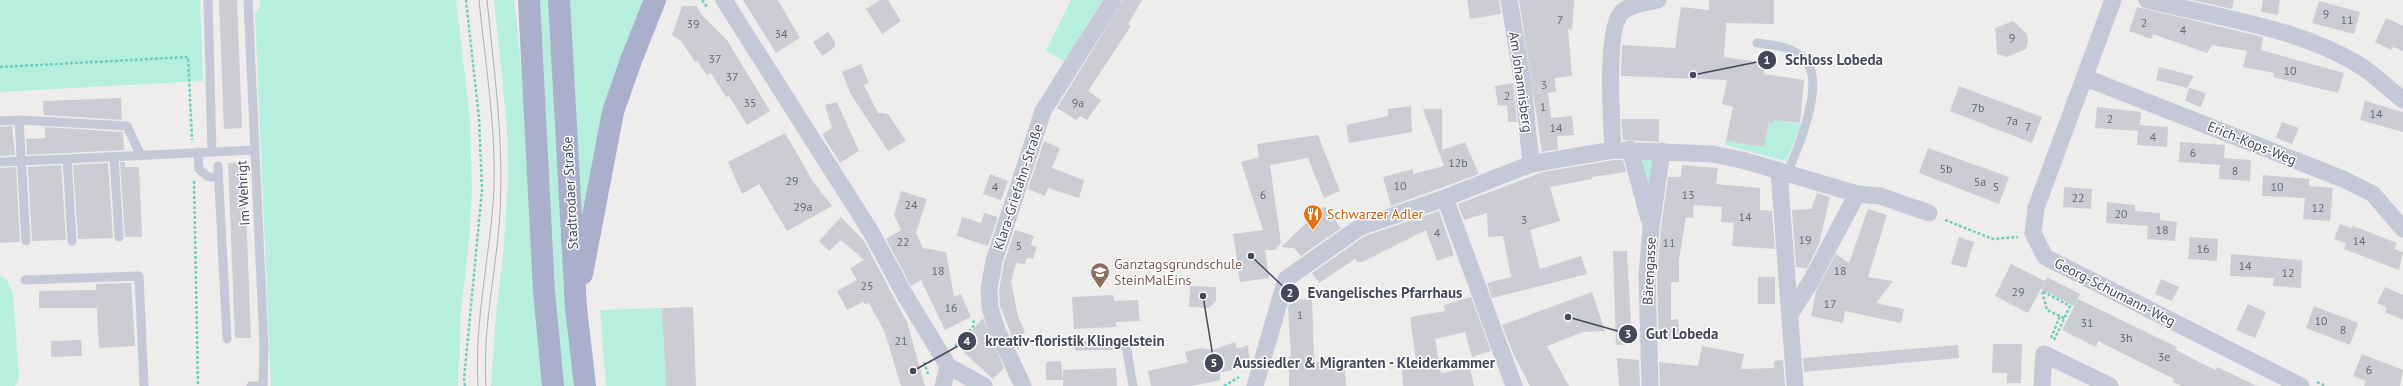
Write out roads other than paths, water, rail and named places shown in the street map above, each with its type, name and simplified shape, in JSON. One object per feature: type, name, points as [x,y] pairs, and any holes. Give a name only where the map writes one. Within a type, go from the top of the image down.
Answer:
[{"type":"main road","points":[[529,0],[544,290],[553,386]]},
{"type":"main road","name":"Stadtrodaer Straße","points":[[559,0],[576,308],[585,386]]},
{"type":"main road","points":[[576,308],[613,112],[655,0]]},
{"type":"street","points":[[724,0],[871,232],[905,295],[948,366],[984,386]]},
{"type":"street","name":"Klara-Griefahn-Straße","points":[[1022,386],[997,330],[990,308],[989,289],[994,261],[1043,111],[1113,0]]},
{"type":"street","name":"Am Johannisberg","points":[[1509,0],[1523,84],[1531,164]]},
{"type":"street","name":"Bärengasse","points":[[1651,227],[1621,150],[1611,69],[1617,20],[1622,11],[1634,6],[1658,0]]},
{"type":"street","name":"Georg-Schumann-Weg","points":[[2113,0],[2086,78],[2036,208],[2033,233],[2045,257],[2308,383]]},
{"type":"street","points":[[2147,0],[2275,30],[2322,47],[2364,69],[2403,100]]},
{"type":"street","name":"Erich-Kops-Weg","points":[[2086,78],[2343,179],[2373,194],[2403,229]]},
{"type":"street","points":[[1255,386],[1286,279],[1360,227],[1445,198],[1531,164],[1621,150],[1720,155],[1857,194],[1880,196],[1929,214]]},
{"type":"street","name":"Bärengasse","points":[[1650,386],[1647,276],[1651,227],[1662,151]]},
{"type":"street","points":[[1783,172],[1786,288],[1791,313],[1795,386]]},
{"type":"street","points":[[1791,313],[1811,281],[1857,194]]},
{"type":"street","points":[[1445,198],[1514,386]]},
{"type":"street","points":[[2042,386],[2046,354],[2110,386]]},
{"type":"street","points":[[943,386],[948,366]]},
{"type":"lane","points":[[208,0],[212,152]]},
{"type":"lane","name":"Im Wehrigt","points":[[248,0],[264,346],[262,386]]},
{"type":"lane","points":[[1757,43],[1777,45],[1791,50],[1804,58],[1812,69],[1813,82],[1806,122],[1783,172]]},
{"type":"lane","points":[[0,121],[19,120],[127,126],[141,156]]},
{"type":"lane","points":[[19,120],[20,161],[26,241]]},
{"type":"lane","points":[[0,162],[255,150]]},
{"type":"lane","points":[[198,152],[199,169],[208,177],[218,177]]},
{"type":"lane","points":[[114,157],[119,237]]},
{"type":"lane","points":[[67,159],[72,241]]},
{"type":"lane","points":[[218,166],[227,340]]},
{"type":"lane","points":[[25,280],[139,276],[144,386]]},
{"type":"lane","points":[[1078,346],[1126,345],[1133,386]]},
{"type":"lane","points":[[251,386],[262,386]]},
{"type":"tram line","points":[[478,386],[478,336],[490,237],[494,187],[492,117],[479,0]]},
{"type":"tram line","points":[[486,386],[486,342],[498,233],[501,185],[498,106],[487,0]]},
{"type":"place","name":"Schloss Lobeda","points":[[1693,75]]},
{"type":"place","name":"Schwarzer Adler","points":[[1313,231]]},
{"type":"place","name":"Evangelisches Pfarrhaus","points":[[1251,256]]},
{"type":"place","name":"Ganztagsgrundschule SteinMalEins","points":[[1100,289]]},
{"type":"place","name":"Aussiedler & Migranten - Kleiderkammer","points":[[1203,296]]},
{"type":"place","name":"Gut Lobeda","points":[[1568,317]]},
{"type":"place","name":"kreativ-floristik Klingelstein","points":[[913,371]]}]
